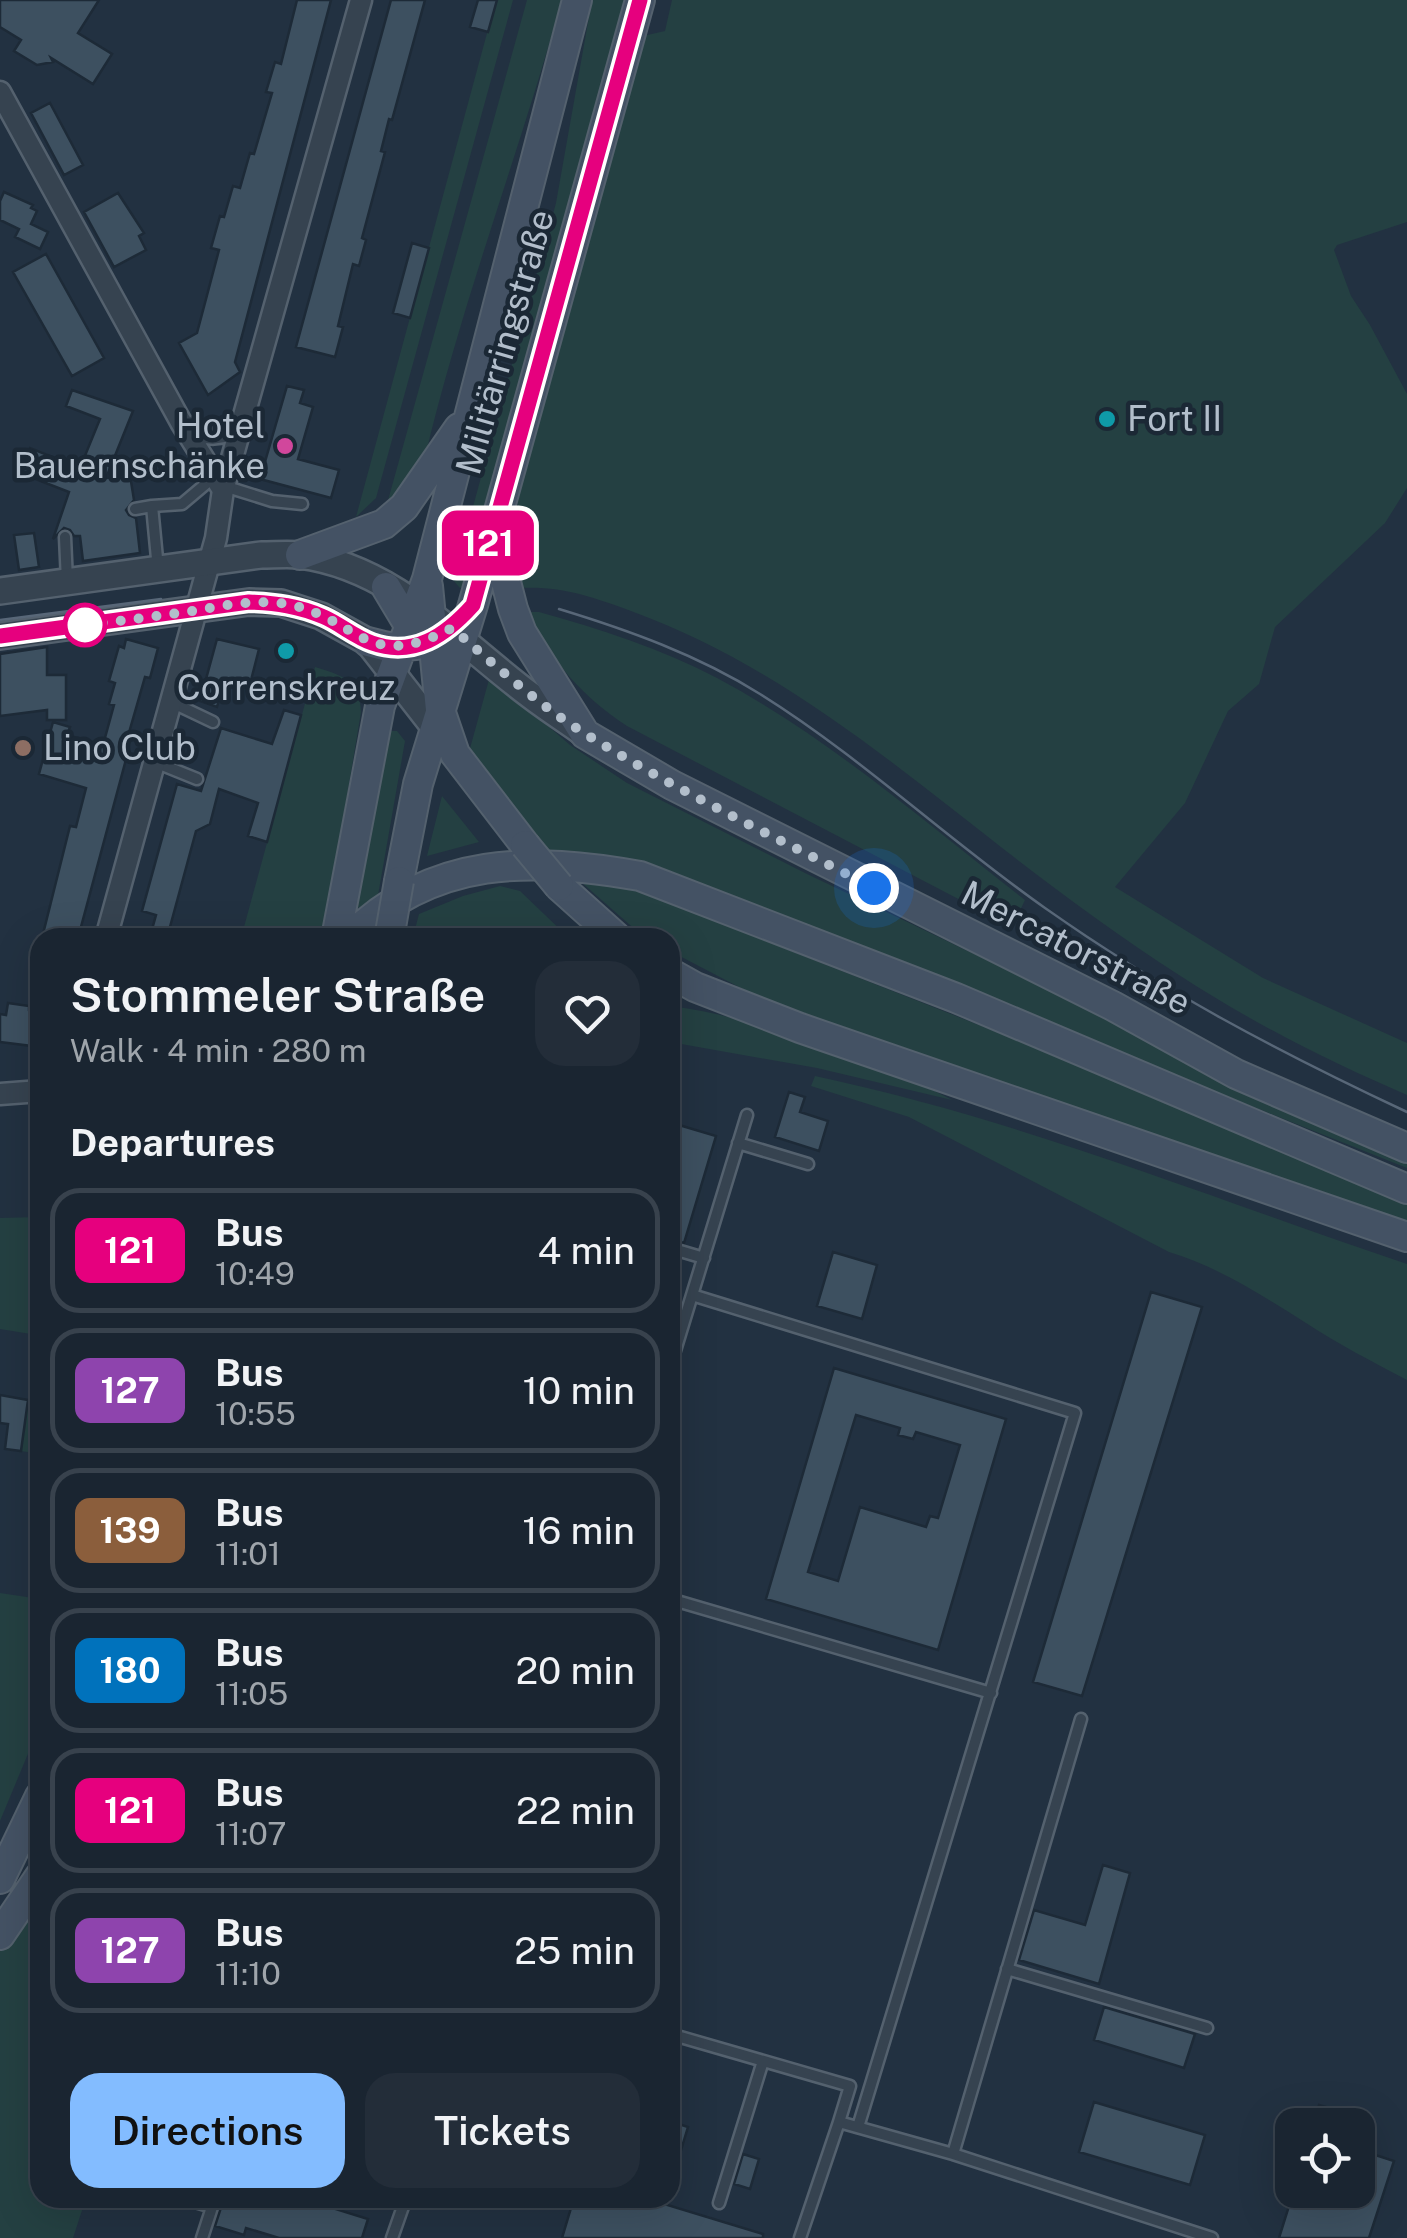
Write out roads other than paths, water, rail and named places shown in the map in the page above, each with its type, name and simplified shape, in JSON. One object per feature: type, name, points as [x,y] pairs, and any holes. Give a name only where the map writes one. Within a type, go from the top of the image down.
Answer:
[{"type":"main road","name":"Militärringstraße","points":[[391,928],[433,718],[428,625],[471,411],[577,0]]},
{"type":"main road","name":"Militärringstraße","points":[[342,928],[380,706],[392,676],[428,625],[473,605],[640,0]]},
{"type":"main road","points":[[300,555],[384,524],[404,507],[471,411]]},
{"type":"main road","points":[[492,528],[522,633],[586,734]]},
{"type":"main road","points":[[386,587],[428,625]]},
{"type":"main road","points":[[368,642],[428,625]]},
{"type":"main road","points":[[428,625],[421,678],[433,718],[525,845],[559,886],[606,928]]},
{"type":"main road","name":"Mercatorstraße","points":[[586,734],[672,785],[1113,1006],[1236,1074],[1407,1148]]},
{"type":"main road","points":[[348,928],[405,895],[472,869],[522,863],[595,868],[640,876],[956,998],[1407,1189]]},
{"type":"main road","points":[[682,987],[1407,1237]]},
{"type":"main road","points":[[0,1879],[30,1838]]},
{"type":"main road","points":[[0,1935],[30,1891]]},
{"type":"street","points":[[109,928],[209,563],[221,484],[245,420],[361,0]]},
{"type":"street","points":[[0,92],[182,424],[221,484]]},
{"type":"street","points":[[182,424],[195,432],[218,436],[232,432],[245,420]]},
{"type":"street","points":[[0,591],[261,556],[300,555],[345,567],[386,587]]},
{"type":"street","points":[[0,636],[249,602],[281,603],[322,616],[368,642],[392,676],[433,718]]},
{"type":"street","name":"Mercatorstraße","points":[[428,625],[586,734]]},
{"type":"street","points":[[0,1094],[30,1092]]},
{"type":"lane","points":[[135,509],[182,504],[221,484],[272,501],[302,504]]},
{"type":"lane","points":[[152,506],[158,570]]},
{"type":"lane","points":[[66,537],[67,582]]},
{"type":"lane","points":[[171,702],[213,722]]},
{"type":"lane","points":[[154,762],[197,779]]},
{"type":"lane","points":[[680,1334],[747,1115]]},
{"type":"lane","points":[[738,1143],[808,1164]]},
{"type":"lane","points":[[680,1251],[704,1258]]},
{"type":"lane","points":[[692,1295],[1076,1413],[858,2127]]},
{"type":"lane","points":[[680,1602],[991,1693]]},
{"type":"lane","points":[[953,2154],[1082,1719]]},
{"type":"lane","points":[[1008,1969],[1207,2028]]},
{"type":"lane","points":[[680,2037],[850,2086],[800,2238]]},
{"type":"lane","points":[[719,2204],[763,2060]]},
{"type":"lane","points":[[839,2122],[953,2154],[1212,2238]]},
{"type":"lane","points":[[202,2238],[211,2208]]},
{"type":"lane","points":[[392,2238],[402,2208]]},
{"type":"tram line","points":[[0,620],[161,599]]},
{"type":"tram line","points":[[559,609],[662,645],[760,694],[834,744],[1009,882],[1132,966],[1222,1018],[1407,1112]]},
{"type":"place","name":"Fort II","points":[[1107,419]]},
{"type":"place","name":"Hotel Bauernschänke","points":[[285,446]]},
{"type":"place","name":"Correnskreuz","points":[[286,651]]},
{"type":"place","name":"Lino Club","points":[[23,748]]}]
